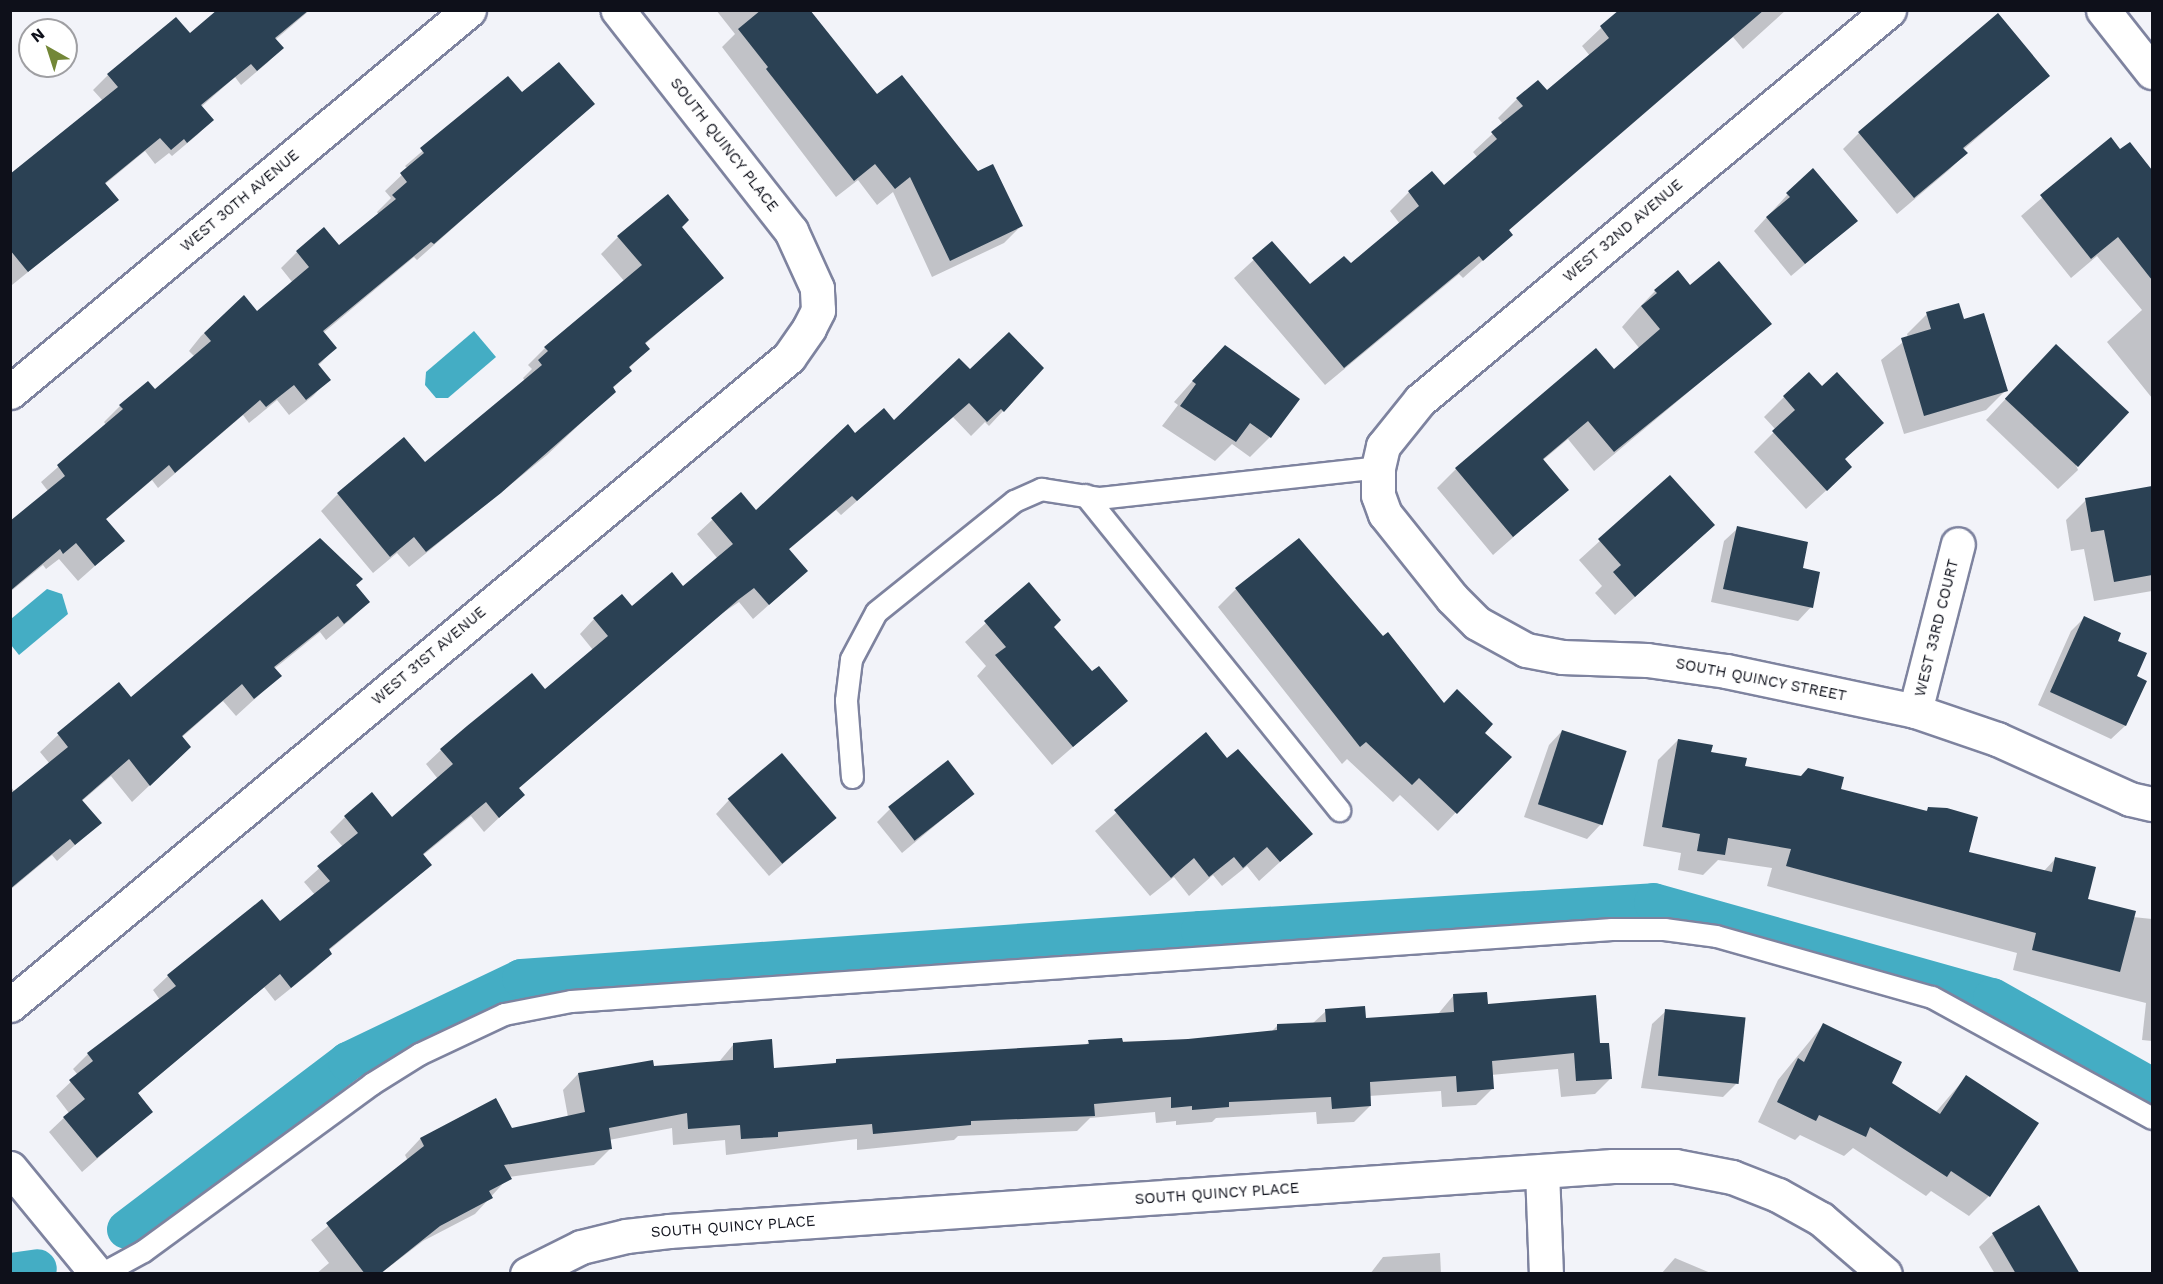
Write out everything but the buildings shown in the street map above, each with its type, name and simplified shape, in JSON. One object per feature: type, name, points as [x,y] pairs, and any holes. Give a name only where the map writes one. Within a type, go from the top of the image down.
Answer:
[{"type":"street","name":"WEST 30TH AVENUE","points":[[10,392],[469,10]]},
{"type":"street","name":"SOUTH QUINCY PLACE","points":[[618,10],[791,231],[817,288]]},
{"type":"street","name":"WEST 32ND AVENUE","points":[[1378,467],[1383,446],[1420,400],[1889,10]]},
{"type":"street","points":[[2103,10],[2152,72]]},
{"type":"street","name":"WEST 31ST AVENUE","points":[[10,1005],[789,357],[818,310],[817,288]]},
{"type":"street","name":"SOUTH QUINCY STREET","points":[[1378,467],[1378,495],[1385,514],[1452,598],[1477,623],[1526,650],[1562,657],[1647,660],[1726,670],[1916,711],[1997,739],[2130,799],[2152,804]]},
{"type":"street","name":"WEST 33RD COURT","points":[[1916,711],[1958,544]]},
{"type":"street","name":"SOUTH QUINCY PLACE","points":[[527,1274],[581,1248],[626,1236],[669,1231],[1542,1172],[1675,1166],[1732,1177],[1778,1195],[1821,1219],[1885,1274]]},
{"type":"street","points":[[10,1168],[99,1274]]},
{"type":"street","points":[[1542,1172],[1546,1274]]},
{"type":"lane","points":[[852,777],[846,700],[851,659],[876,612],[1014,501],[1041,489],[1099,498],[1378,467]]},
{"type":"lane","points":[[1085,495],[1339,810]]},
{"type":"lane","points":[[99,1274],[144,1251],[371,1084],[419,1054],[504,1014],[571,1001],[1664,929],[1716,936],[1932,997],[2152,1118]]},
{"type":"water","points":[[474,331],[496,357],[448,398],[436,398],[425,385],[426,372]]},
{"type":"water","points":[[47,589],[62,594],[68,614],[19,655],[11,645],[11,619]]},
{"type":"waterway","points":[[126,1229],[347,1061],[521,978],[1200,930],[1653,902],[1992,997],[2152,1087]]},
{"type":"waterway","points":[[10,1272],[37,1268]]}]
